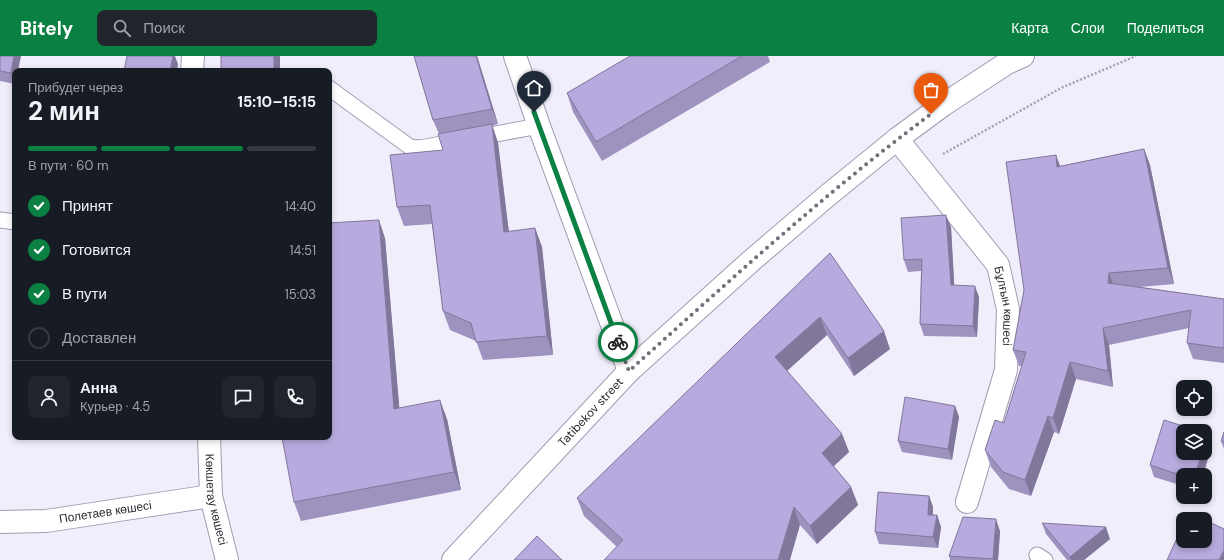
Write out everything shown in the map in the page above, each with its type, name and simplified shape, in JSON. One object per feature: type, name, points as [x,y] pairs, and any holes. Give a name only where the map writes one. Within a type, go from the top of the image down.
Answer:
[{"type":"street","points":[[192,68],[193,56]]},
{"type":"street","points":[[516,56],[539,126],[629,371]]},
{"type":"street","name":"Tatibekov street","points":[[453,560],[629,371],[751,261],[897,139],[943,105],[1012,58]]},
{"type":"street","name":"Бұлғын көшесі","points":[[897,139],[998,265],[1008,309],[1006,370],[967,502]]},
{"type":"street","name":"Көкшетау көшесі","points":[[209,440],[211,496],[227,560]]},
{"type":"street","name":"Полетаев көшесі","points":[[0,522],[46,521],[211,496]]},
{"type":"lane","points":[[332,90],[410,147],[414,148],[539,126]]},
{"type":"lane","points":[[0,220],[12,222]]},
{"type":"path","points":[[922,171],[942,155],[1061,88],[1136,56]]},
{"type":"building","points":[[0,56],[14,56],[11,73],[0,71]]},
{"type":"building","points":[[127,56],[173,56],[171,68],[125,68]]},
{"type":"building","points":[[221,56],[274,56],[274,68],[221,68]]},
{"type":"building","points":[[414,56],[476,56],[492,109],[433,120]]},
{"type":"building","points":[[630,56],[742,56],[596,142],[567,93]]},
{"type":"building","points":[[492,124],[504,232],[535,228],[547,336],[476,342],[471,323],[443,311],[430,205],[397,207],[390,155],[443,150],[438,134]]},
{"type":"building","points":[[1144,149],[1168,268],[1109,273],[1108,283],[1224,299],[1224,348],[1187,343],[1191,310],[1103,328],[1108,371],[1070,362],[1053,418],[1048,416],[1025,480],[1003,472],[985,450],[995,420],[1004,423],[1026,352],[1013,350],[1024,290],[1006,162],[1056,155],[1057,167]]},
{"type":"building","points":[[946,215],[951,285],[975,286],[973,326],[920,324],[922,259],[904,260],[901,218]]},
{"type":"building","points":[[379,220],[394,409],[440,400],[454,472],[294,502],[283,440],[332,440],[332,223]]},
{"type":"building","points":[[830,253],[884,331],[848,358],[820,317],[775,357],[842,434],[822,453],[851,487],[810,526],[794,507],[778,560],[604,560],[623,540],[577,498]]},
{"type":"building","points":[[905,397],[955,406],[948,449],[898,441]]},
{"type":"building","points":[[1164,420],[1177,424],[1176,460],[1200,460],[1197,468],[1176,468],[1176,474],[1150,465]]},
{"type":"building","points":[[1224,432],[1224,442],[1221,441]]},
{"type":"building","points":[[878,492],[929,496],[928,515],[937,515],[933,537],[875,532]]},
{"type":"building","points":[[963,517],[996,519],[993,559],[949,556]]},
{"type":"building","points":[[1042,523],[1106,527],[1070,557]]},
{"type":"building","points":[[1212,523],[1224,529],[1224,550],[1219,560],[1167,560],[1176,540],[1176,548],[1212,548]]},
{"type":"building","points":[[537,536],[562,560],[514,560]]},
{"type":"way so far","points":[[618,342],[629,371],[751,261],[827,196],[897,139],[931,114]]},
{"type":"route","points":[[534,112],[618,342]]}]
